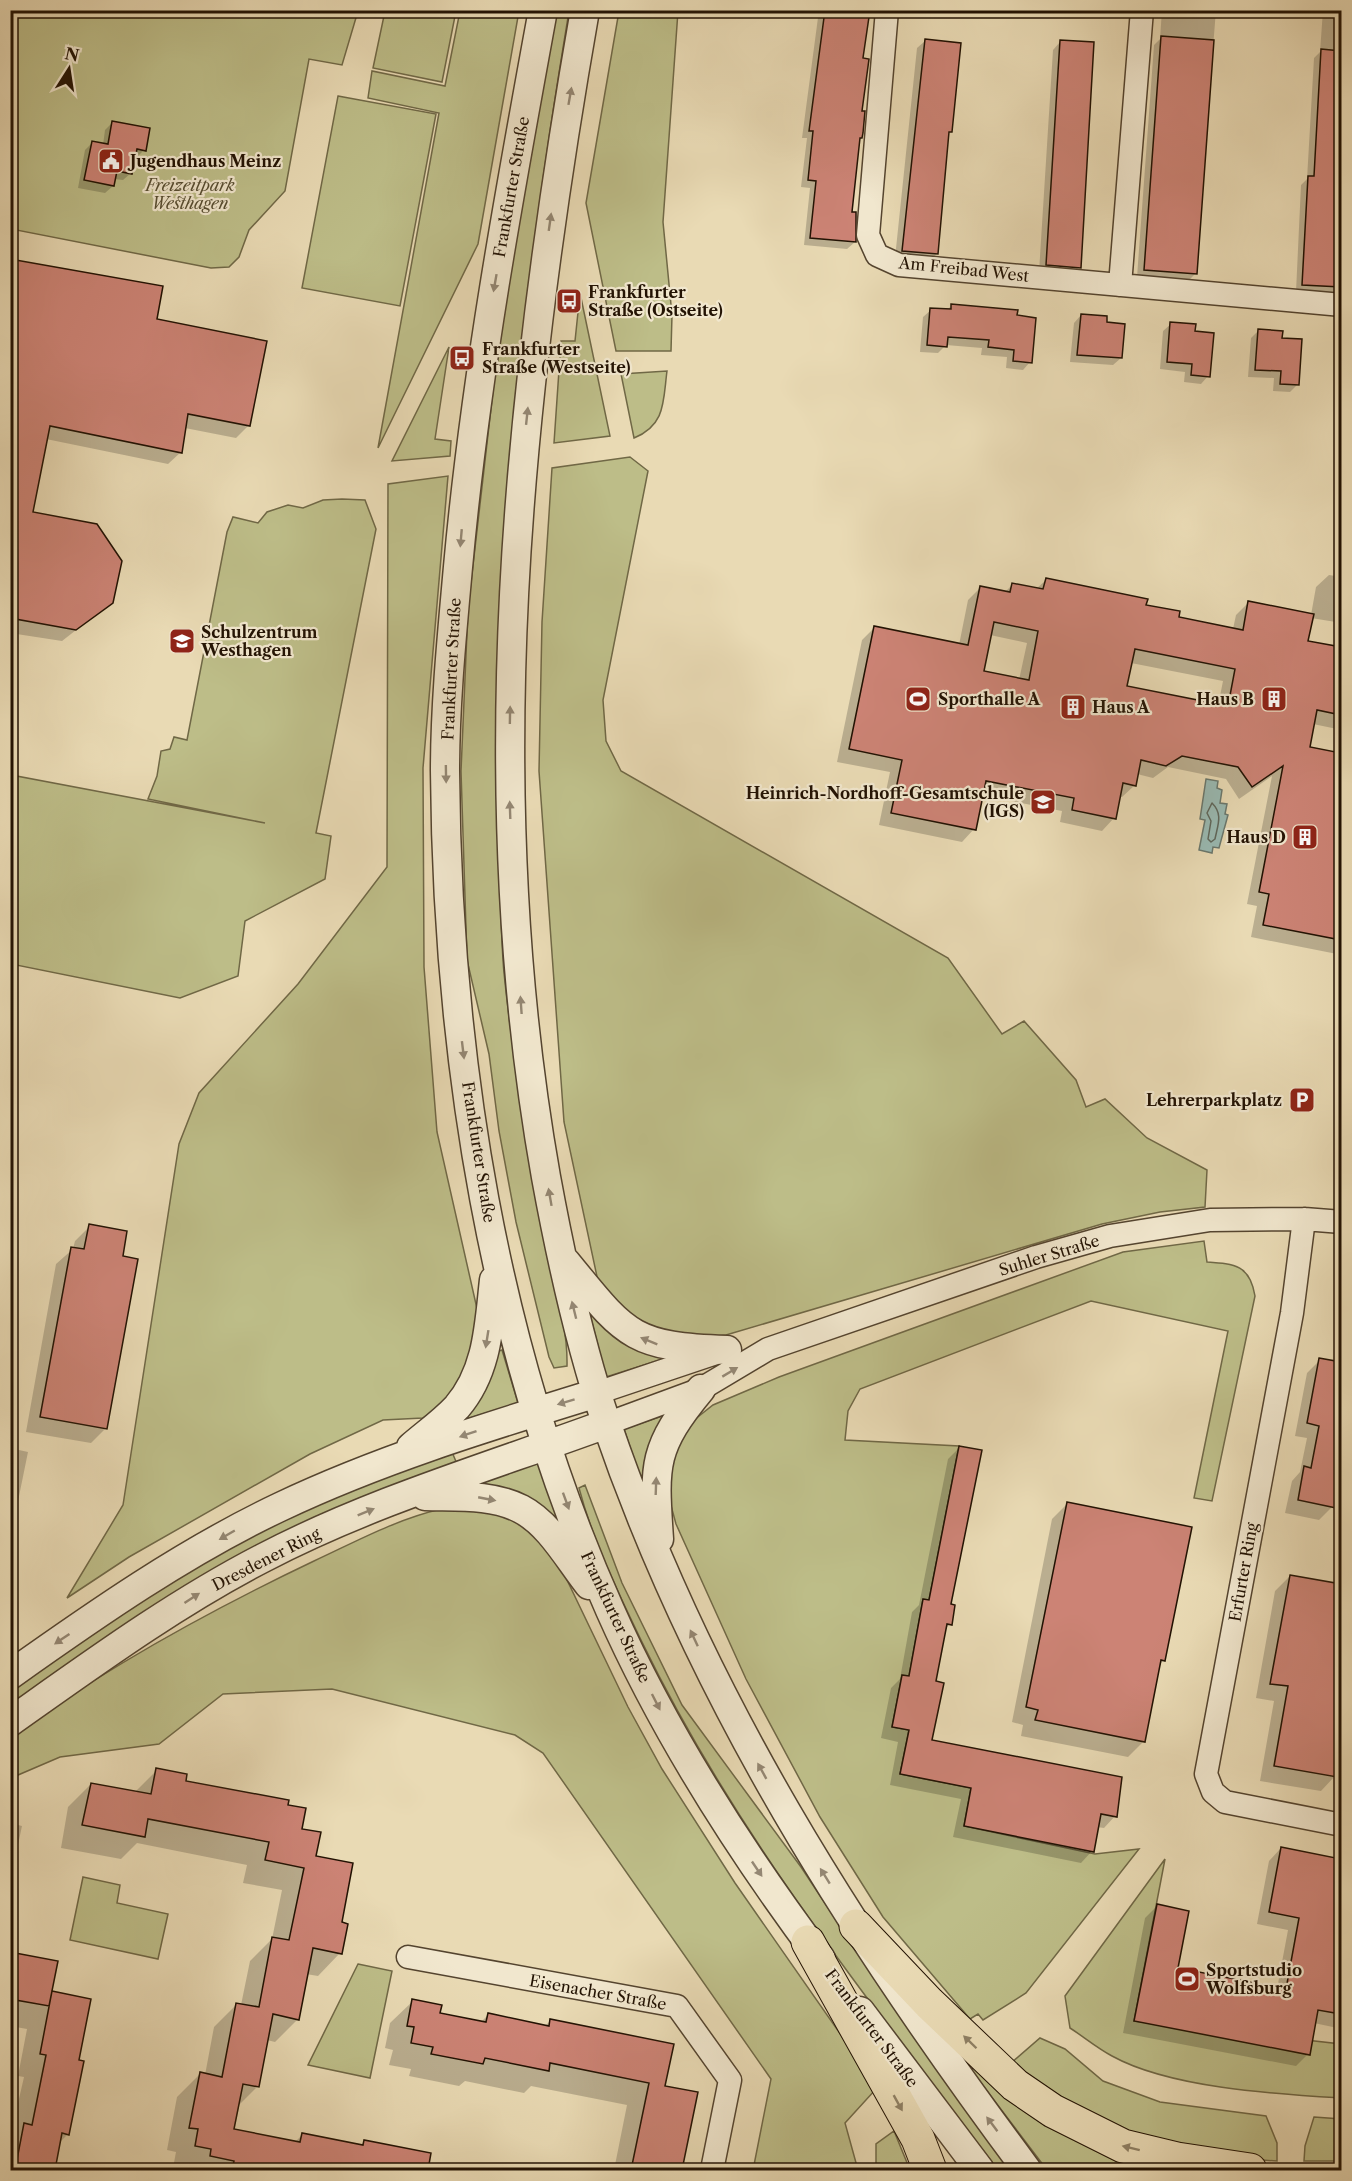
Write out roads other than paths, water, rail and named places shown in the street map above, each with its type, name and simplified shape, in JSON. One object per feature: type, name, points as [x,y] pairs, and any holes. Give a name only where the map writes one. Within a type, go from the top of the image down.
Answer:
[{"type":"highway","points":[[856,1926],[929,2003],[1015,2085],[1053,2111],[1123,2146],[1177,2159],[1250,2170]]},
{"type":"highway","points":[[808,1942],[918,2139],[930,2170]]},
{"type":"street","name":"Frankfurter Straße","points":[[543,10],[482,361],[467,468],[453,623],[445,769],[453,971],[473,1130],[496,1260],[536,1412],[581,1542],[611,1612],[663,1716],[756,1867],[808,1942],[980,2170]]},
{"type":"street","points":[[585,10],[560,153],[539,298],[520,474],[511,623],[509,784],[513,895],[522,1017],[560,1255],[606,1424],[661,1565],[728,1710],[791,1822],[856,1926],[942,2055],[1027,2170]]},
{"type":"street","name":"Am Freibad West","points":[[887,10],[868,235],[877,255],[899,265],[1341,305]]},
{"type":"street","points":[[1120,285],[1142,10]]},
{"type":"street","name":"Suhler Straße","points":[[606,1424],[701,1389],[768,1349],[1036,1257],[1110,1236],[1210,1220],[1304,1219],[1341,1222]]},
{"type":"street","name":"Erfurter Ring","points":[[1304,1219],[1292,1313],[1206,1774],[1213,1792],[1226,1802],[1341,1826]]},
{"type":"street","points":[[560,1255],[613,1319],[634,1335],[658,1345],[727,1350]]},
{"type":"street","points":[[398,1458],[455,1409],[469,1392],[487,1342],[496,1260]]},
{"type":"street","name":"Suhler Straße","points":[[597,1393],[727,1350],[768,1349]]},
{"type":"street","points":[[661,1565],[656,1489],[658,1459],[666,1436],[701,1389]]},
{"type":"street","points":[[10,1675],[145,1583],[279,1507],[398,1458],[597,1393]]},
{"type":"street","name":"Dresdener Ring","points":[[10,1722],[142,1630],[204,1591],[317,1532],[408,1495],[606,1424]]},
{"type":"street","points":[[408,1495],[475,1497],[521,1509],[544,1528],[611,1612]]},
{"type":"street","name":"Eisenacher Straße","points":[[408,1957],[677,2006],[730,2080],[712,2170]]},
{"type":"water","points":[[1206,779],[1218,781],[1217,788],[1222,790],[1220,803],[1227,804],[1225,814],[1228,815],[1219,848],[1213,847],[1212,853],[1199,850],[1205,820],[1200,819]]},
{"type":"place","name":"Jugendhaus Meinz","points":[[111,161]]},
{"type":"place","name":"Frankfurter Straße (Ostseite)","points":[[569,301]]},
{"type":"place","name":"Frankfurter Straße (Westseite)","points":[[462,358]]},
{"type":"place","name":"Schulzentrum Westhagen","points":[[182,641]]},
{"type":"place","name":"Sporthalle A","points":[[918,699]]},
{"type":"place","name":"Haus B","points":[[1274,699]]},
{"type":"place","name":"Haus A","points":[[1073,707]]},
{"type":"place","name":"Heinrich-Nordhoff-Gesamtschule (IGS)","points":[[1043,802]]},
{"type":"place","name":"Haus D","points":[[1305,837]]},
{"type":"place","name":"Lehrerparkplatz","points":[[1302,1100]]},
{"type":"place","name":"Sportstudio Wolfsburg","points":[[1187,1979]]},
{"type":"park label","name":"Freizeitpark Westhagen","points":[[190,194]]}]
